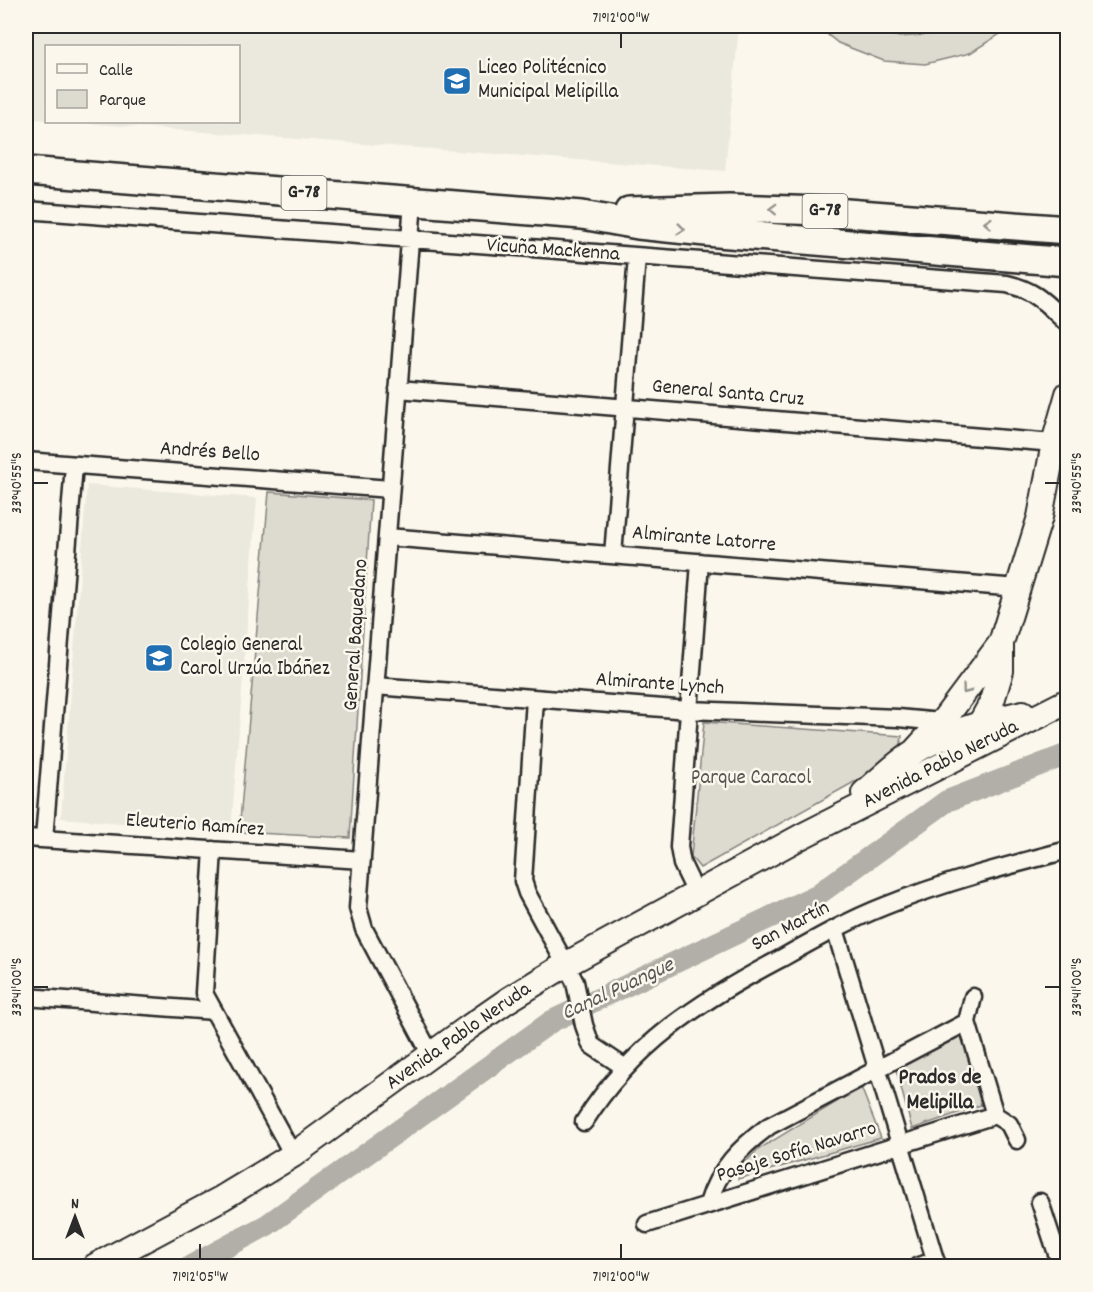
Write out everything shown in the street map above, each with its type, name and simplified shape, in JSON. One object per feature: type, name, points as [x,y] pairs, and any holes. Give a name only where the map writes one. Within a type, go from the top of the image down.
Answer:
[{"type":"main road","name":"Vicuña Mackenna","points":[[26,171],[582,215],[638,225],[706,232],[1068,262]]},
{"type":"main road","name":"Vicuña Mackenna","points":[[582,215],[656,209],[729,208],[821,211],[1068,230]]},
{"type":"main road","points":[[1017,225],[1068,211]]},
{"type":"main road","points":[[1048,708],[1019,706],[1007,691],[1001,671],[1001,643],[1061,446],[1068,394]]},
{"type":"main road","points":[[914,752],[941,722],[1001,643]]},
{"type":"main road","points":[[951,760],[981,724],[991,704],[1001,671]]},
{"type":"main road","name":"Avenida Pablo Neruda","points":[[832,820],[914,752],[940,739],[981,724],[1048,708]]},
{"type":"main road","name":"Avenida Pablo Neruda","points":[[95,1266],[222,1198],[293,1155],[508,1000],[570,974],[696,893],[1048,708]]},
{"type":"street","name":"General Baquedano","points":[[413,202],[358,909],[361,922],[431,1055]]},
{"type":"street","name":"Vicuña Mackenna","points":[[26,210],[1007,284],[1034,293],[1068,324]]},
{"type":"street","points":[[613,555],[637,257]]},
{"type":"street","name":"General Santa Cruz","points":[[398,389],[1061,446]]},
{"type":"street","name":"Andrés Bello","points":[[26,461],[390,489]]},
{"type":"street","points":[[44,839],[74,465]]},
{"type":"street","name":"Almirante Latorre","points":[[387,537],[1018,588]]},
{"type":"street","points":[[696,893],[682,864],[679,847],[700,562]]},
{"type":"street","name":"Almirante Lynch","points":[[375,686],[689,710],[898,718],[941,722]]},
{"type":"street","points":[[535,699],[522,875],[524,887],[570,974],[591,1045],[617,1063]]},
{"type":"street","name":"Eleuterio Ramírez","points":[[26,838],[362,860]]},
{"type":"street","points":[[213,850],[204,993],[293,1155]]},
{"type":"street","name":"San Martín","points":[[584,1122],[609,1084],[617,1063],[655,1039],[699,1005],[755,972],[835,929],[911,896],[1068,850]]},
{"type":"street","points":[[835,929],[936,1264],[918,1266]]},
{"type":"street","points":[[26,997],[214,1011]]},
{"type":"street","points":[[973,997],[967,1022],[995,1115],[1009,1124],[1017,1140]]},
{"type":"street","points":[[708,1204],[716,1180],[723,1169],[751,1140],[789,1114],[967,1022]]},
{"type":"street","name":"Pasaje Sofía Navarro","points":[[647,1224],[995,1115]]},
{"type":"street","points":[[1040,1202],[1061,1266]]},
{"type":"shaded area","points":[[26,26],[739,26],[725,171],[83,123],[240,123],[240,45],[45,45],[45,120],[26,118]]},
{"type":"shaded area","name":"Colegio General Carol Urzúa Ibáñez","points":[[87,485],[257,498],[231,832],[61,818]]},
{"type":"green space","points":[[817,26],[861,26],[900,37],[934,34],[957,26],[1009,26],[1005,31],[970,53],[925,64],[884,61],[838,43]]},
{"type":"green space","points":[[269,492],[371,500],[350,838],[239,832]]},
{"type":"green space","name":"Parque Caracol","points":[[704,722],[902,736],[899,757],[700,868],[691,857]]},
{"type":"green space","points":[[963,1035],[981,1105],[912,1129],[896,1069]]},
{"type":"green space","points":[[861,1087],[881,1138],[738,1179],[741,1166],[759,1149]]},
{"type":"waterway","name":"Canal Puangue","points":[[191,1266],[267,1225],[552,1021],[817,895],[947,801],[1068,754]]},
{"type":"place","name":"Liceo Politécnico Municipal Melipilla","points":[[457,81]]},
{"type":"place","name":"Colegio General Carol Urzúa Ibáñez","points":[[159,658]]},
{"type":"district","name":"Prados de Melipilla","points":[[940,1090]]}]
